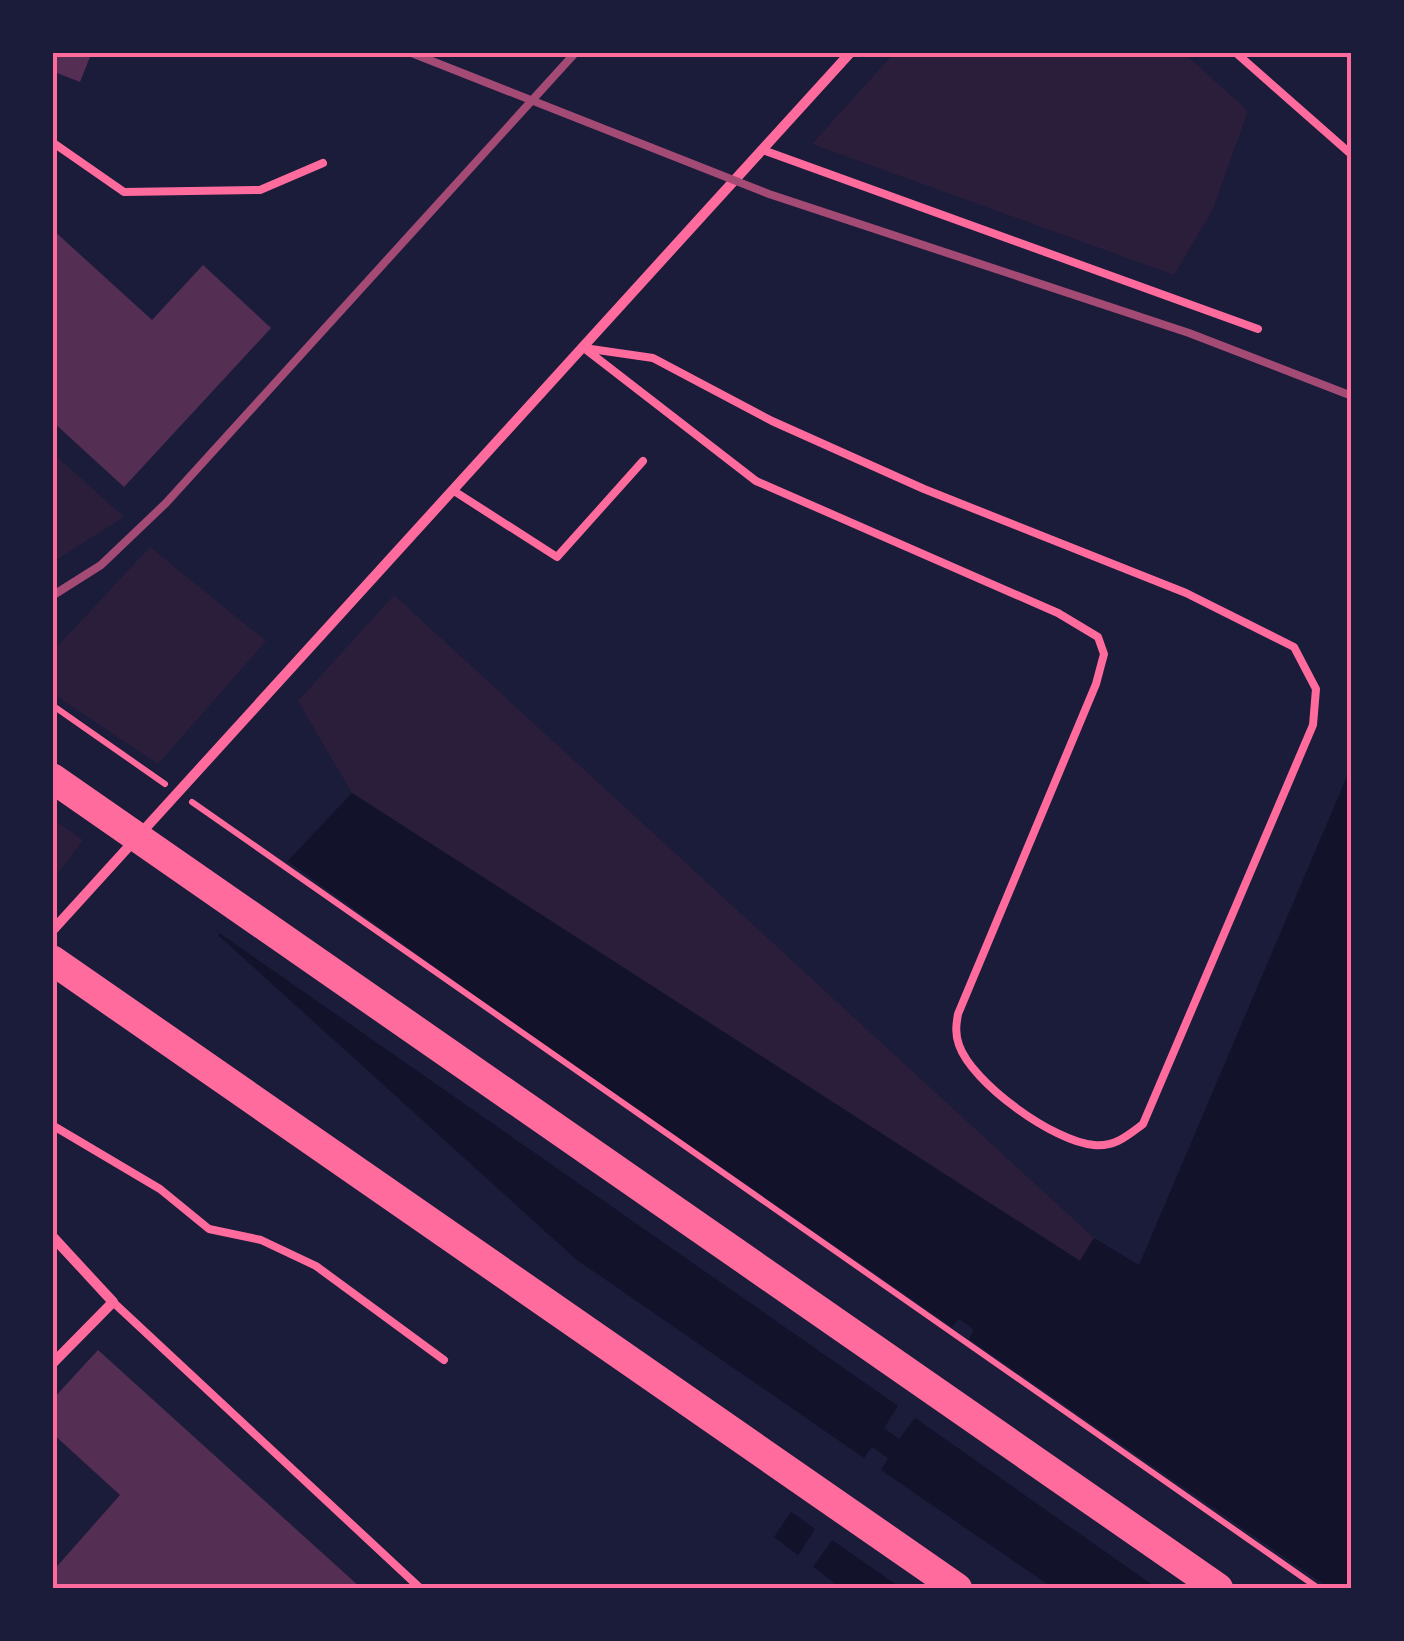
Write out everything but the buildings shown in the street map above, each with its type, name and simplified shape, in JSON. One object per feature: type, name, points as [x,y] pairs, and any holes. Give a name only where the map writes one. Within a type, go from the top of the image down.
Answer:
[{"type":"highway","points":[[52,778],[1218,1588]]},
{"type":"highway","points":[[52,960],[956,1588]]},
{"type":"street","points":[[52,931],[852,52]]},
{"type":"street","points":[[52,1236],[113,1302],[52,1364]]},
{"type":"lane","points":[[1234,52],[1352,156]]},
{"type":"lane","points":[[52,142],[124,192],[260,190],[323,163]]},
{"type":"lane","points":[[763,150],[1258,329]]},
{"type":"lane","points":[[584,348],[653,358],[772,421],[924,490],[1186,594],[1294,647],[1316,689],[1313,725],[1143,1124],[1116,1144],[1092,1145],[1028,1117],[996,1093],[960,1049],[956,1030],[980,962],[1096,684],[1104,654],[1098,637],[1058,614],[756,480],[584,348]]},
{"type":"lane","points":[[454,490],[557,557],[643,461]]},
{"type":"lane","points":[[52,1126],[160,1190],[209,1229],[261,1240],[316,1266],[444,1360]]},
{"type":"lane","points":[[113,1302],[420,1588]]},
{"type":"path","points":[[52,705],[166,784]]},
{"type":"path","points":[[182,796],[1318,1588]]},
{"type":"shaded area","points":[[894,53],[1184,53],[1248,111],[1213,209],[1174,275],[812,144]]},
{"type":"shaded area","points":[[53,453],[124,517],[53,562]]},
{"type":"shaded area","points":[[150,547],[266,641],[158,764],[52,693],[53,651]]},
{"type":"shaded area","points":[[394,595],[1094,1238],[1080,1261],[352,793],[298,701]]},
{"type":"shaded area","points":[[1351,767],[1351,1588],[841,1588],[774,1537],[802,1496],[770,1435],[218,935],[352,793],[1080,1261],[1094,1238],[1139,1265]]},
{"type":"shaded area","points":[[53,819],[83,840],[53,880]]},
{"type":"pier","points":[[283,858],[952,1327],[959,1319],[974,1330],[969,1339],[1329,1588],[1157,1588],[915,1418],[899,1439],[884,1428],[898,1406],[215,930]]},
{"type":"pier","points":[[541,1235],[864,1458],[872,1447],[888,1458],[881,1470],[1053,1588],[901,1588],[832,1540],[813,1567],[797,1557],[815,1529],[787,1509],[795,1497],[748,1463],[763,1436]]},
{"type":"railway","points":[[409,52],[769,194],[1189,333],[1352,396]]},
{"type":"railway","points":[[52,596],[101,565],[166,503],[576,52]]}]
